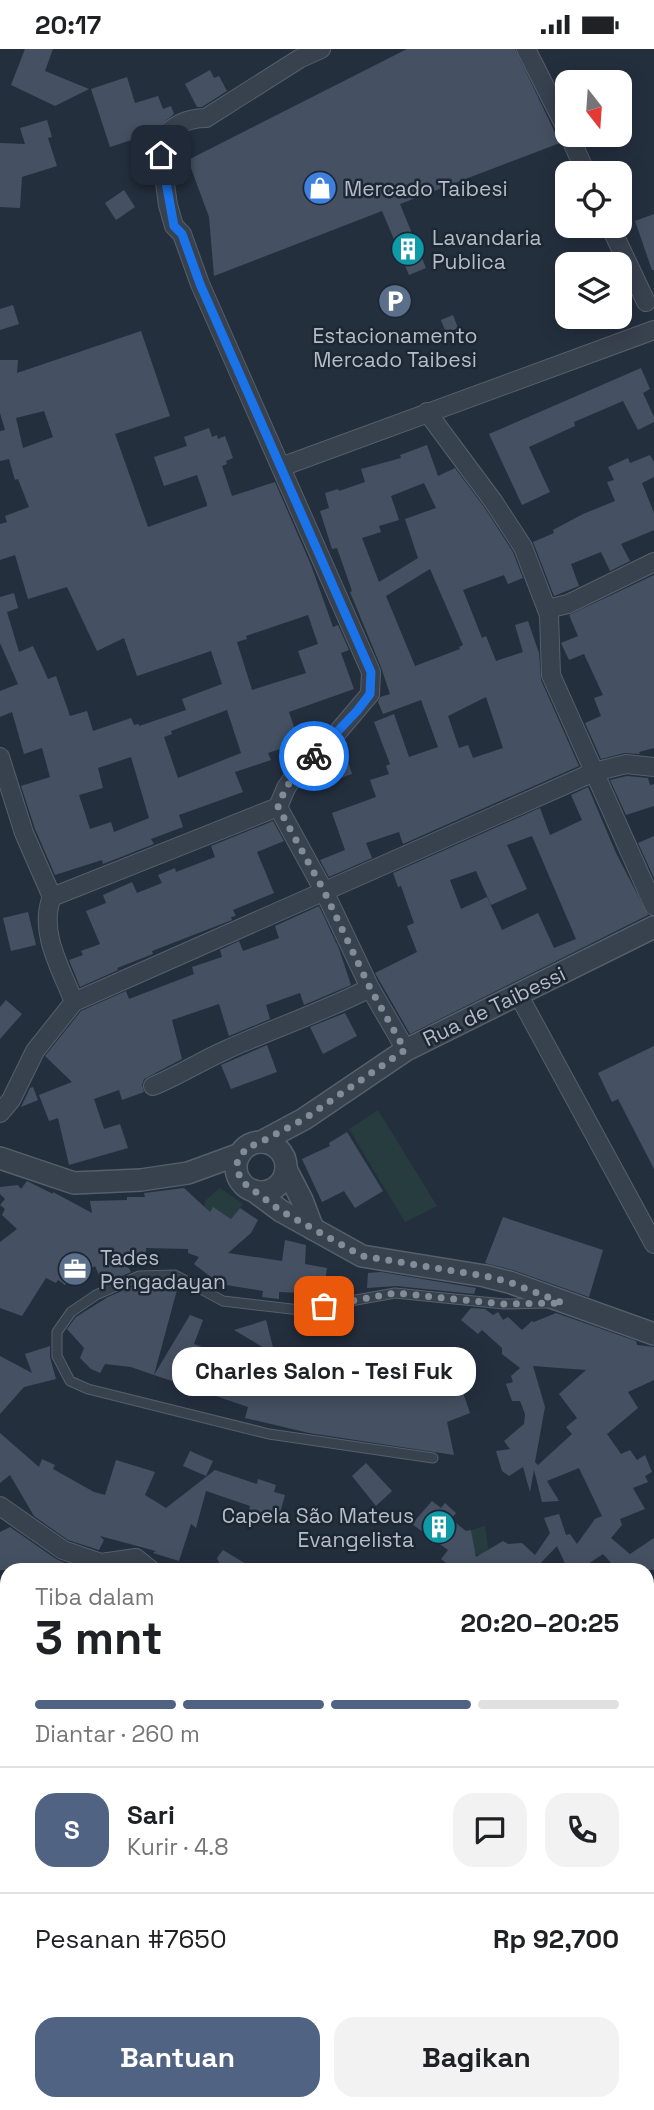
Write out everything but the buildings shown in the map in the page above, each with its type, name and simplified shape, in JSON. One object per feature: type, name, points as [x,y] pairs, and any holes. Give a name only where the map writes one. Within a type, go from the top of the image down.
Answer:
[{"type":"street","points":[[74,1002],[47,930],[46,911],[52,897],[278,807],[286,787],[300,768],[337,733],[370,694],[371,672],[200,284],[182,234],[174,226],[159,140],[190,118],[206,118],[299,59],[321,49]]},
{"type":"street","points":[[526,49],[555,106]]},
{"type":"street","points":[[616,238],[650,300],[654,322]]},
{"type":"street","points":[[281,467],[654,330]]},
{"type":"street","points":[[427,412],[493,501],[523,547],[547,609],[551,675],[654,906]]},
{"type":"street","points":[[547,609],[568,604],[654,562]]},
{"type":"street","points":[[0,757],[6,796],[52,897]]},
{"type":"street","points":[[0,1113],[11,1100],[35,1051],[74,1002],[594,772],[626,764],[654,767]]},
{"type":"street","points":[[278,807],[324,891],[370,988],[405,1050]]},
{"type":"street","name":"Rua de Taibessi","points":[[261,1142],[304,1119],[405,1050],[654,927]]},
{"type":"street","points":[[153,1086],[225,1051],[334,1006],[370,988]]},
{"type":"street","points":[[518,994],[654,1244]]},
{"type":"street","points":[[188,1173],[271,1190],[284,1178],[286,1165],[304,1119]]},
{"type":"street","points":[[0,1159],[74,1183],[142,1180],[188,1173],[240,1154],[246,1148],[261,1142],[277,1147],[313,1229]]},
{"type":"street","points":[[240,1154],[237,1172],[247,1185],[281,1211],[362,1256],[509,1282],[654,1334]]},
{"type":"street","points":[[0,1506],[63,1550],[101,1563],[136,1558],[142,1563]]},
{"type":"lane","points":[[433,1458],[269,1434],[88,1389],[70,1381],[57,1356],[57,1332],[71,1312],[96,1295],[139,1276],[175,1275],[223,1301],[300,1310],[395,1293],[504,1304],[563,1303]]},
{"type":"green space","points":[[378,1110],[437,1206],[405,1222],[349,1129]]},
{"type":"green space","points":[[220,1188],[243,1204],[231,1219],[213,1208],[201,1226],[197,1212]]},
{"type":"green space","points":[[485,1526],[489,1553],[478,1556],[475,1553],[471,1530]]},
{"type":"way so far","points":[[314,756],[300,768],[286,787],[278,807],[324,891],[370,988],[405,1050],[304,1119],[246,1148],[237,1163],[240,1180],[281,1211],[362,1256],[485,1276],[509,1282],[563,1303],[504,1304],[395,1293],[324,1306]]},
{"type":"place","name":"Mercado Taibesi","points":[[320,188]]},
{"type":"place","name":"Lavandaria Publica","points":[[408,249]]},
{"type":"place","name":"Estacionamento Mercado Taibesi","points":[[395,301]]},
{"type":"place","name":"Tades Pengadayan","points":[[75,1269]]},
{"type":"place","name":"Charles Salon - Tesi Fuk","points":[[324,1306]]},
{"type":"place","name":"Capela São Mateus Evangelista","points":[[439,1527]]},
{"type":"route","points":[[161,155],[174,226],[182,234],[200,284],[371,672],[370,694],[314,756]]}]
